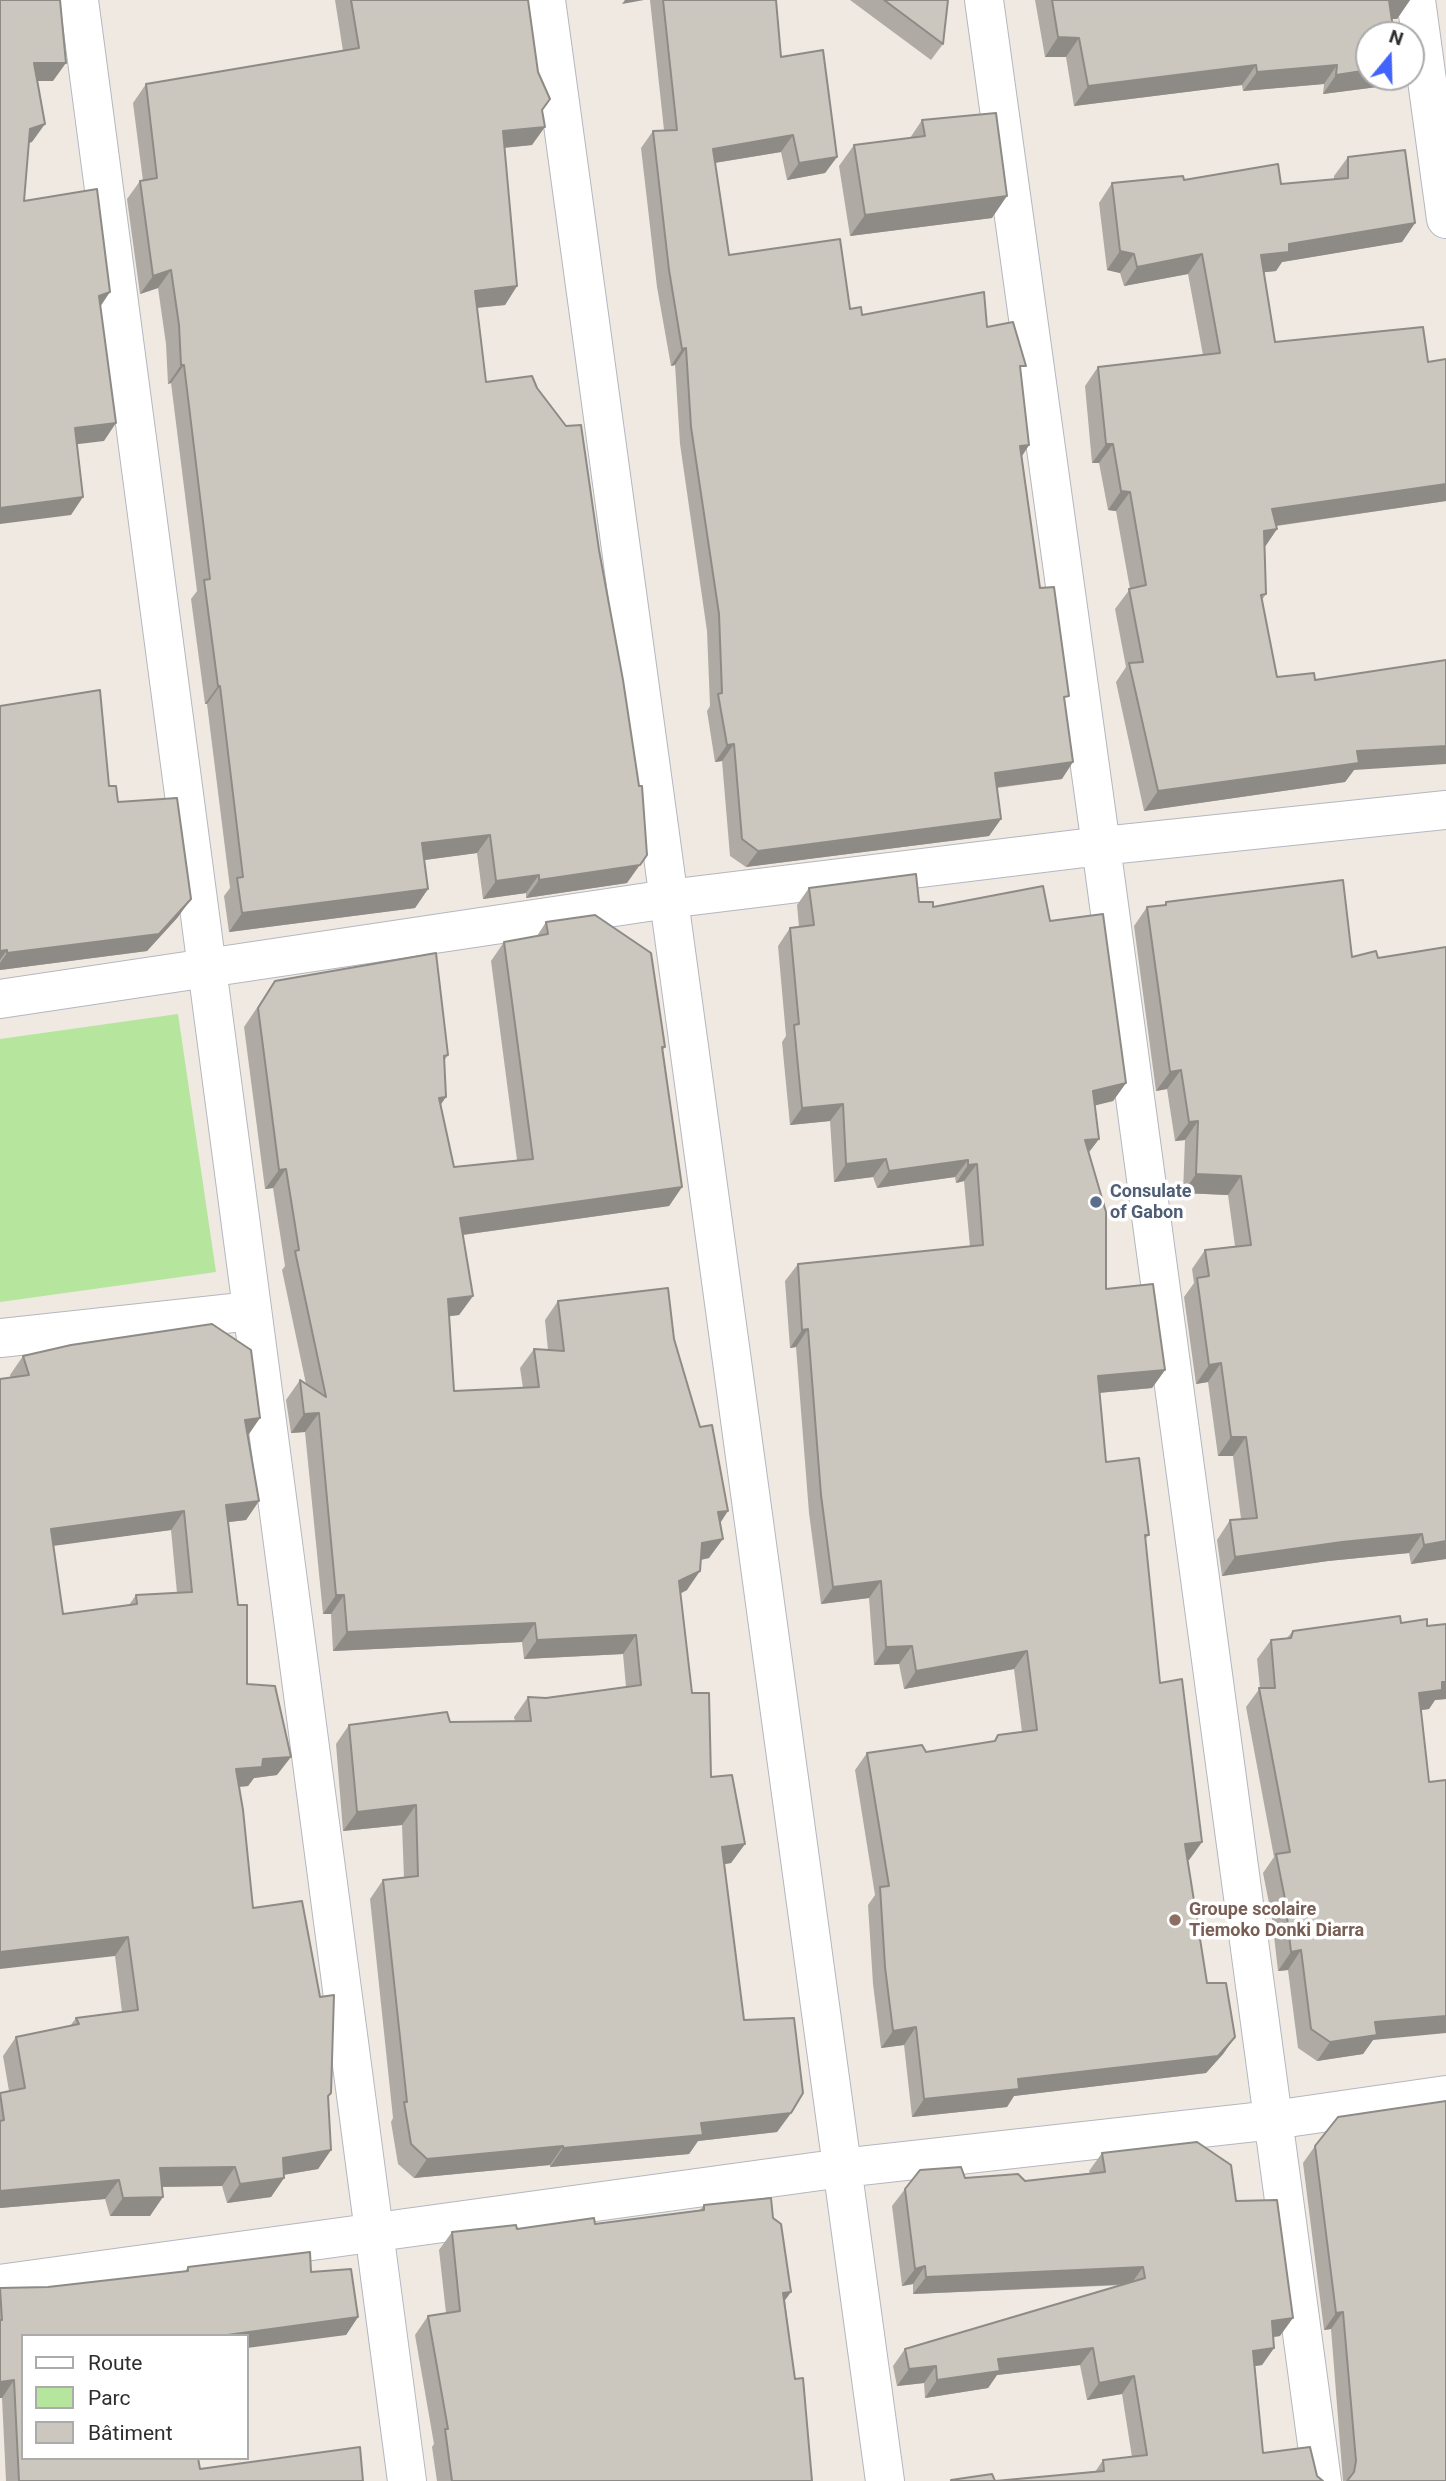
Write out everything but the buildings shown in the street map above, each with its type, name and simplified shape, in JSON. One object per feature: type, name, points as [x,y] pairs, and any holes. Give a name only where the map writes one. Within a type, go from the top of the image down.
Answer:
[{"type":"street","points":[[79,0],[407,2481]]},
{"type":"street","points":[[546,0],[885,2481]]},
{"type":"street","points":[[984,0],[1322,2481]]},
{"type":"street","points":[[1416,0],[1446,219]]},
{"type":"street","points":[[0,999],[668,899],[1101,846],[1446,810]]},
{"type":"street","points":[[0,1338],[251,1311]]},
{"type":"street","points":[[0,2284],[842,2168],[1273,2120],[1446,2095]]},
{"type":"green space","points":[[178,1014],[216,1272],[0,1302],[0,1039]]},
{"type":"place","name":"Consulate of Gabon","points":[[1096,1202]]},
{"type":"place","name":"Groupe scolaire Tiemoko Donki Diarra","points":[[1175,1920]]}]
